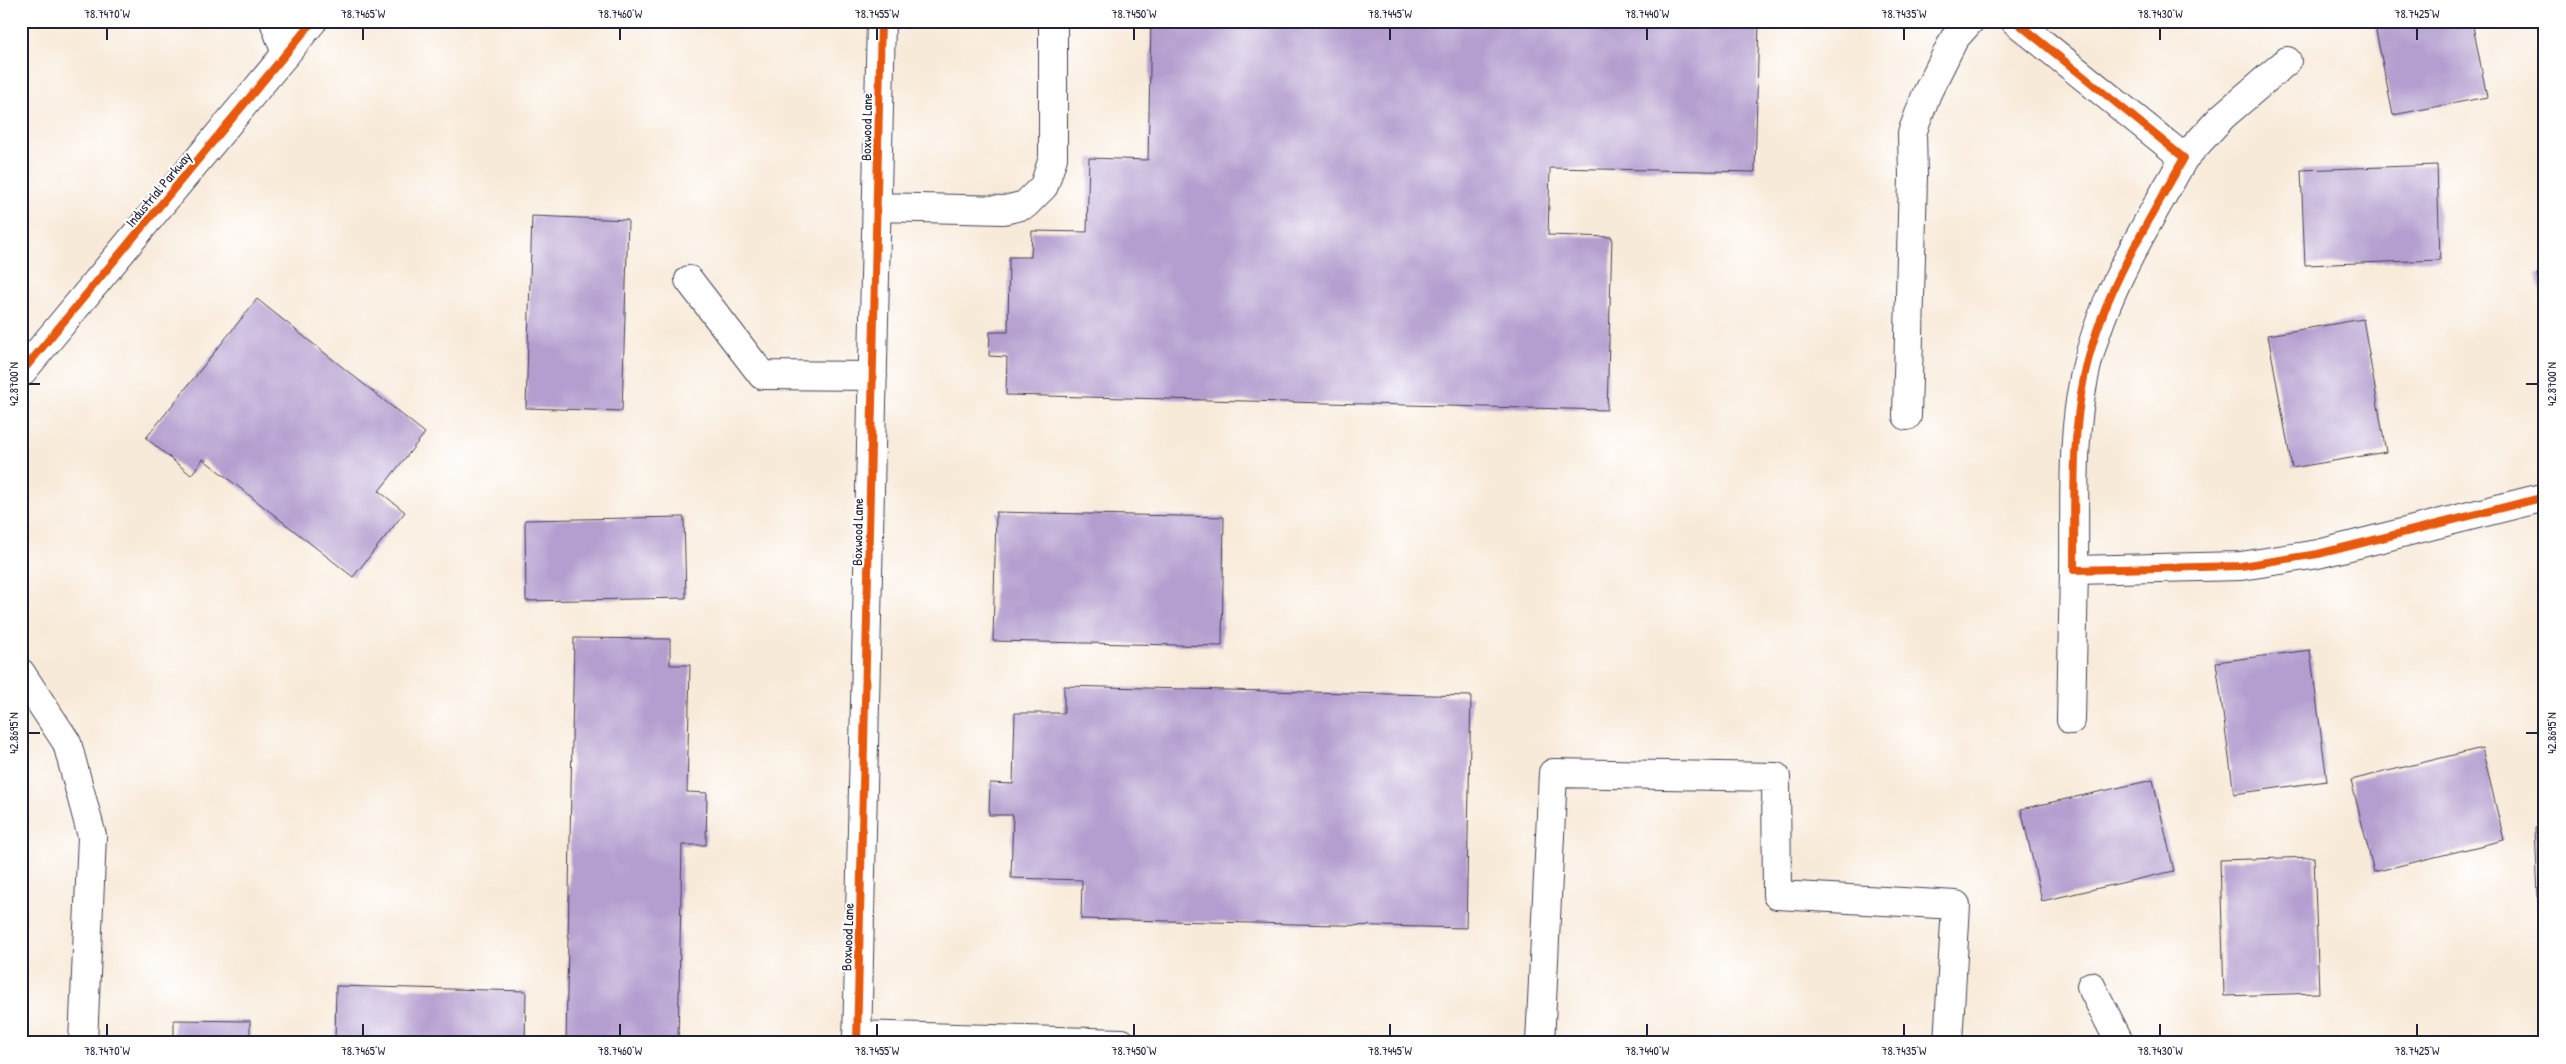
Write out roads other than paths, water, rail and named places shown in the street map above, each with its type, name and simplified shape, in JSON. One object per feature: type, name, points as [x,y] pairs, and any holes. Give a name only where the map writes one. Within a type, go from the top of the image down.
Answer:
[{"type":"street","points":[[274,21],[286,54]]},
{"type":"street","name":"Industrial Parkway","points":[[21,373],[313,21]]},
{"type":"street","name":"Boxwood Lane","points":[[857,1039],[881,21]]},
{"type":"street","points":[[877,207],[1004,210],[1025,204],[1044,186],[1054,158],[1053,21]]},
{"type":"street","points":[[1907,416],[1913,176],[1912,133],[1927,93],[1954,39],[1970,21]]},
{"type":"street","points":[[2015,21],[2184,158]]},
{"type":"street","points":[[2071,720],[2077,426],[2084,378],[2100,319],[2121,269],[2184,158],[2222,117],[2287,61]]},
{"type":"street","points":[[689,280],[762,375],[873,376]]},
{"type":"street","points":[[2074,570],[2240,566],[2318,554],[2545,497]]},
{"type":"street","points":[[21,673],[67,743],[92,836],[84,1043]]},
{"type":"street","points":[[1540,1043],[1552,774],[1776,777],[1777,895],[1956,905],[1948,1043]]},
{"type":"street","points":[[2091,986],[2120,1043]]},
{"type":"street","points":[[857,1039],[1122,1043]]}]
